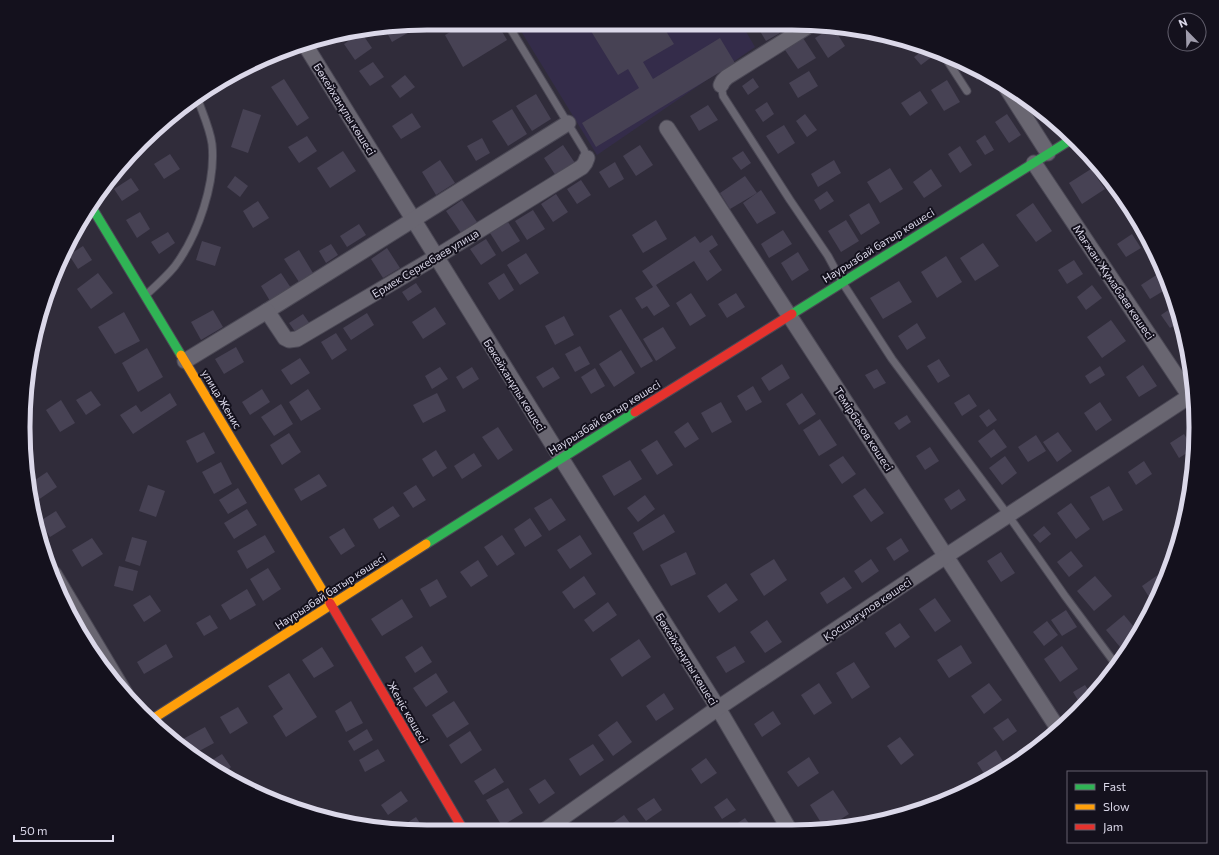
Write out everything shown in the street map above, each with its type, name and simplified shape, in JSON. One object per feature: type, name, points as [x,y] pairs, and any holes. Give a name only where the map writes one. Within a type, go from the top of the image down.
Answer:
[{"type":"street","points":[[721,86],[727,76],[801,30]]},
{"type":"street","name":"Бөкейханұлы көшесі","points":[[308,49],[718,708],[788,825]]},
{"type":"street","points":[[1012,97],[1048,154]]},
{"type":"street","points":[[185,361],[568,123]]},
{"type":"street","name":"Темірбеков көшесі","points":[[667,128],[790,314],[1056,724]]},
{"type":"street","name":"Наурызбай батыр көшесі","points":[[155,717],[561,458],[1068,142]]},
{"type":"street","name":"Ермек Серкебаев улица","points":[[267,311],[285,338],[288,340],[298,339],[436,257],[582,167],[587,158]]},
{"type":"street","name":"Мағжан Жұмабаев көшесі","points":[[1034,162],[1187,390]]},
{"type":"street","name":"улица Женис","points":[[94,211],[331,604]]},
{"type":"street","name":"Қосшығұлов көшесі","points":[[552,825],[718,708],[1008,515],[1188,400]]},
{"type":"street","points":[[70,600],[104,658]]},
{"type":"street","name":"Жеңіс көшесі","points":[[331,604],[460,825]]},
{"type":"lane","points":[[511,30],[568,123],[587,158]]},
{"type":"lane","points":[[948,62],[967,91]]},
{"type":"lane","points":[[721,86],[723,96],[828,256],[842,282],[892,359],[1008,515],[1113,661]]},
{"type":"lane","points":[[146,296],[175,265],[192,235],[205,204],[211,173],[212,144],[208,128],[195,105]]},
{"type":"shaded area","points":[[520,30],[745,30],[755,47],[597,155]]},
{"type":"building","points":[[454,30],[501,30],[507,40],[463,67],[445,35]]},
{"type":"building","points":[[590,30],[665,30],[674,44],[643,62],[653,79],[720,38],[735,63],[596,147],[582,123],[639,88],[628,69],[618,75]]},
{"type":"building","points":[[759,30],[778,30],[780,33],[766,41]]},
{"type":"building","points":[[412,31],[392,42],[387,32]]},
{"type":"building","points":[[825,32],[836,32],[845,46],[828,58],[815,38]]},
{"type":"building","points":[[363,35],[372,48],[355,60],[344,44],[353,37]]},
{"type":"building","points":[[803,38],[816,58],[798,69],[785,50]]},
{"type":"building","points":[[921,52],[933,56],[921,65],[914,57]]},
{"type":"building","points":[[373,62],[384,77],[370,86],[359,71]]},
{"type":"building","points":[[809,71],[818,86],[798,98],[789,83]]},
{"type":"building","points":[[973,74],[980,78],[977,80]]},
{"type":"building","points":[[405,75],[415,87],[400,98],[391,86]]},
{"type":"building","points":[[753,78],[759,87],[748,95],[742,86]]},
{"type":"building","points":[[284,79],[309,118],[297,126],[271,87]]},
{"type":"building","points":[[947,80],[960,102],[944,111],[931,90]]},
{"type":"building","points":[[920,91],[928,103],[910,116],[901,103]]},
{"type":"building","points":[[536,94],[551,119],[532,131],[516,106]]},
{"type":"building","points":[[767,102],[774,114],[763,122],[755,110]]},
{"type":"building","points":[[708,105],[718,120],[699,131],[690,116]]},
{"type":"building","points":[[243,109],[261,115],[248,153],[231,147]]},
{"type":"building","points":[[512,109],[527,134],[508,146],[492,121]]},
{"type":"building","points":[[1033,112],[1040,117],[1037,119]]},
{"type":"building","points":[[412,113],[421,127],[401,139],[392,126]]},
{"type":"building","points":[[805,114],[817,130],[807,137],[796,121]]},
{"type":"building","points":[[1007,114],[1021,135],[1009,143],[995,122]]},
{"type":"building","points":[[784,125],[795,143],[778,154],[766,136]]},
{"type":"building","points":[[985,135],[994,150],[985,155],[976,141]]},
{"type":"building","points":[[307,136],[317,151],[299,163],[288,147]]},
{"type":"building","points":[[482,138],[490,153],[476,161],[467,146]]},
{"type":"building","points":[[563,145],[575,163],[556,176],[544,158]]},
{"type":"building","points":[[640,145],[653,165],[636,176],[623,156]]},
{"type":"building","points":[[960,146],[972,165],[960,173],[948,154]]},
{"type":"building","points":[[343,151],[356,171],[330,188],[317,168]]},
{"type":"building","points":[[743,151],[751,163],[741,170],[732,158]]},
{"type":"building","points":[[170,154],[180,169],[164,179],[154,164]]},
{"type":"building","points":[[440,160],[455,183],[436,195],[422,172]]},
{"type":"building","points":[[834,160],[841,173],[818,187],[811,174]]},
{"type":"building","points":[[615,162],[624,179],[609,188],[599,172]]},
{"type":"building","points":[[890,168],[903,189],[880,203],[867,182]]},
{"type":"building","points":[[931,169],[942,186],[924,198],[913,182]]},
{"type":"building","points":[[1091,169],[1105,189],[1082,204],[1069,183]]},
{"type":"building","points":[[235,176],[248,186],[240,197],[227,187]]},
{"type":"building","points":[[745,176],[757,193],[730,209],[720,193]]},
{"type":"building","points":[[131,178],[139,190],[122,201],[114,189]]},
{"type":"building","points":[[581,180],[591,195],[577,204],[567,189]]},
{"type":"building","points":[[761,190],[776,213],[757,224],[743,203]]},
{"type":"building","points":[[827,191],[834,201],[820,210],[814,200]]},
{"type":"building","points":[[556,194],[568,212],[553,222],[541,204]]},
{"type":"building","points":[[462,200],[477,222],[461,233],[446,211]]},
{"type":"building","points":[[258,201],[269,218],[253,228],[243,211]]},
{"type":"building","points":[[869,203],[880,223],[861,235],[849,215]]},
{"type":"building","points":[[1033,203],[1052,231],[1036,242],[1016,215]]},
{"type":"building","points":[[533,210],[545,229],[527,240],[515,221]]},
{"type":"building","points":[[140,212],[150,229],[137,238],[126,220]]},
{"type":"building","points":[[656,220],[667,239],[643,253],[632,235]]},
{"type":"building","points":[[846,220],[859,241],[841,252],[828,231]]},
{"type":"building","points":[[508,222],[520,241],[502,252],[490,233]]},
{"type":"building","points":[[359,224],[366,235],[347,247],[340,236]]},
{"type":"building","points":[[783,230],[792,244],[769,258],[761,244]]},
{"type":"building","points":[[168,232],[175,243],[159,254],[151,242]]},
{"type":"building","points":[[1132,234],[1141,248],[1126,257],[1117,244]]},
{"type":"building","points":[[712,235],[718,245],[709,251],[722,270],[707,281],[694,261],[656,285],[670,306],[654,316],[647,306],[642,309],[635,298],[653,287],[642,271],[695,236],[700,243]]},
{"type":"building","points":[[486,239],[496,255],[481,265],[470,249]]},
{"type":"building","points":[[202,241],[221,247],[215,266],[196,260]]},
{"type":"building","points":[[983,243],[999,266],[975,281],[960,258]]},
{"type":"building","points":[[331,244],[338,255],[326,263],[319,251]]},
{"type":"building","points":[[83,246],[92,260],[78,269],[70,254]]},
{"type":"building","points":[[387,248],[400,268],[383,278],[371,259]]},
{"type":"building","points":[[299,250],[313,273],[299,282],[284,259]]},
{"type":"building","points":[[798,252],[809,270],[792,281],[781,263]]},
{"type":"building","points":[[526,253],[539,273],[520,285],[507,265]]},
{"type":"building","points":[[946,256],[962,282],[937,298],[921,272]]},
{"type":"building","points":[[1074,260],[1083,274],[1067,284],[1058,270]]},
{"type":"building","points":[[98,273],[113,293],[91,309],[77,289]]},
{"type":"building","points":[[281,273],[291,288],[270,301],[261,286]]},
{"type":"building","points":[[504,273],[514,290],[499,300],[488,283]]},
{"type":"building","points":[[1158,274],[1165,290],[1150,299],[1141,285]]},
{"type":"building","points":[[899,281],[912,302],[883,319],[870,298]]},
{"type":"building","points":[[416,283],[422,292],[408,301],[402,292]]},
{"type":"building","points":[[1092,285],[1102,298],[1086,310],[1077,297]]},
{"type":"building","points":[[691,293],[706,316],[690,326],[676,303]]},
{"type":"building","points":[[736,293],[745,307],[727,318],[718,304]]},
{"type":"building","points":[[435,307],[446,324],[423,339],[412,322]]},
{"type":"building","points":[[621,309],[653,361],[641,368],[609,316]]},
{"type":"building","points":[[1170,309],[1175,325],[1170,328],[1161,315]]},
{"type":"building","points":[[213,310],[223,327],[201,340],[191,322]]},
{"type":"building","points":[[124,312],[140,341],[115,354],[98,327]]},
{"type":"building","points":[[367,313],[374,325],[351,340],[343,328]]},
{"type":"building","points":[[303,314],[310,324],[296,333],[289,323]]},
{"type":"building","points":[[564,316],[574,335],[555,345],[545,326]]},
{"type":"building","points":[[1111,320],[1126,341],[1102,358],[1087,337]]},
{"type":"building","points":[[917,323],[926,338],[907,350],[898,336]]},
{"type":"building","points":[[663,327],[676,348],[656,361],[643,339]]},
{"type":"building","points":[[336,333],[347,350],[332,360],[321,342]]},
{"type":"building","points":[[580,346],[590,364],[575,372],[565,354]]},
{"type":"building","points":[[236,347],[244,362],[224,374],[215,359]]},
{"type":"building","points":[[147,348],[163,377],[138,392],[122,363]]},
{"type":"building","points":[[621,350],[635,373],[614,387],[599,364]]},
{"type":"building","points":[[300,358],[310,373],[291,385],[281,370]]},
{"type":"building","points":[[939,359],[950,376],[938,383],[927,366]]},
{"type":"building","points":[[782,364],[790,378],[769,391],[761,378]]},
{"type":"building","points":[[1143,365],[1157,386],[1139,397],[1126,377]]},
{"type":"building","points":[[1100,366],[1105,375],[1090,384],[1085,376]]},
{"type":"building","points":[[440,367],[448,379],[432,389],[425,376]]},
{"type":"building","points":[[472,367],[479,379],[463,389],[456,377]]},
{"type":"building","points":[[553,367],[560,378],[543,388],[536,377]]},
{"type":"building","points":[[595,368],[605,386],[591,394],[581,377]]},
{"type":"building","points":[[877,369],[886,383],[874,389],[865,375]]},
{"type":"building","points":[[753,386],[762,402],[746,411],[737,396]]},
{"type":"building","points":[[262,389],[270,402],[250,415],[242,402]]},
{"type":"building","points":[[308,389],[321,409],[301,421],[289,402]]},
{"type":"building","points":[[91,391],[101,405],[86,415],[76,400]]},
{"type":"building","points":[[170,393],[177,405],[133,434],[120,415],[136,405],[141,412]]},
{"type":"building","points":[[437,393],[446,411],[423,423],[413,405]]},
{"type":"building","points":[[802,393],[816,414],[799,425],[786,404]]},
{"type":"building","points":[[969,394],[977,406],[962,416],[954,403]]},
{"type":"building","points":[[61,400],[75,423],[60,432],[46,410]]},
{"type":"building","points":[[721,402],[732,422],[712,433],[701,413]]},
{"type":"building","points":[[1100,402],[1112,420],[1096,431],[1084,413]]},
{"type":"building","points":[[281,404],[293,424],[274,436],[261,417]]},
{"type":"building","points":[[989,409],[997,420],[987,427],[979,416]]},
{"type":"building","points":[[907,415],[911,422],[899,430],[894,423]]},
{"type":"building","points":[[820,419],[837,445],[819,456],[803,430]]},
{"type":"building","points":[[688,422],[699,439],[685,448],[674,432]]},
{"type":"building","points":[[498,427],[513,450],[498,460],[482,437]]},
{"type":"building","points":[[994,429],[1007,447],[991,458],[978,441]]},
{"type":"building","points":[[204,432],[215,453],[197,463],[186,441]]},
{"type":"building","points":[[1058,432],[1072,451],[1057,462],[1043,442]]},
{"type":"building","points":[[289,433],[301,452],[282,465],[270,445]]},
{"type":"building","points":[[1184,434],[1188,441],[1188,452],[1179,458],[1170,443]]},
{"type":"building","points":[[1036,435],[1046,451],[1028,462],[1018,447]]},
{"type":"building","points":[[657,440],[673,465],[657,475],[641,450]]},
{"type":"building","points":[[930,447],[939,461],[925,470],[916,456]]},
{"type":"building","points":[[436,450],[447,468],[433,477],[422,459]]},
{"type":"building","points":[[474,453],[482,466],[462,479],[454,466]]},
{"type":"building","points":[[843,456],[856,474],[842,484],[829,465]]},
{"type":"building","points":[[1005,456],[1017,473],[1002,485],[989,468]]},
{"type":"building","points":[[630,460],[642,479],[614,496],[602,476]]},
{"type":"building","points":[[1144,461],[1152,474],[1136,485],[1128,472]]},
{"type":"building","points":[[221,462],[232,484],[214,494],[202,472]]},
{"type":"building","points":[[47,472],[57,487],[38,500],[33,481]]},
{"type":"building","points":[[319,474],[327,486],[301,501],[294,489]]},
{"type":"building","points":[[148,485],[165,491],[156,517],[139,511]]},
{"type":"building","points":[[416,485],[426,500],[413,508],[403,493]]},
{"type":"building","points":[[1109,486],[1123,510],[1103,521],[1090,497]]},
{"type":"building","points":[[238,488],[247,503],[228,514],[219,500]]},
{"type":"building","points":[[865,488],[884,513],[871,522],[853,496]]},
{"type":"building","points":[[959,489],[966,500],[951,510],[944,499]]},
{"type":"building","points":[[645,495],[655,509],[638,522],[627,508]]},
{"type":"building","points":[[551,498],[566,520],[549,531],[534,508]]},
{"type":"building","points":[[1071,503],[1090,529],[1076,539],[1057,513]]},
{"type":"building","points":[[393,506],[400,516],[379,529],[373,519]]},
{"type":"building","points":[[247,509],[257,525],[234,539],[224,523]]},
{"type":"building","points":[[56,511],[66,527],[50,537],[43,526],[42,520]]},
{"type":"building","points":[[664,514],[675,532],[643,551],[633,533]]},
{"type":"building","points":[[530,518],[542,536],[525,547],[514,529]]},
{"type":"building","points":[[1044,526],[1051,534],[1040,543],[1033,535]]},
{"type":"building","points":[[344,528],[355,546],[341,555],[329,537]]},
{"type":"building","points":[[265,535],[275,552],[247,569],[237,551]]},
{"type":"building","points":[[502,535],[515,554],[497,566],[484,547]]},
{"type":"building","points":[[580,535],[592,554],[570,569],[557,550]]},
{"type":"building","points":[[132,537],[147,541],[140,566],[125,561]]},
{"type":"building","points":[[92,538],[103,554],[82,567],[72,550]]},
{"type":"building","points":[[901,538],[909,551],[894,561],[886,548]]},
{"type":"building","points":[[1071,551],[1083,566],[1069,577],[1057,562]]},
{"type":"building","points":[[686,552],[696,574],[671,586],[660,565]]},
{"type":"building","points":[[1001,552],[1015,573],[1001,582],[987,561]]},
{"type":"building","points":[[774,559],[787,580],[764,596],[750,574]]},
{"type":"building","points":[[871,559],[879,571],[862,583],[854,571]]},
{"type":"building","points":[[478,560],[488,576],[471,587],[460,572]]},
{"type":"building","points":[[119,566],[138,571],[133,591],[114,586]]},
{"type":"building","points":[[268,568],[281,589],[263,601],[250,579]]},
{"type":"building","points":[[1162,572],[1152,595],[1149,597],[1142,586]]},
{"type":"building","points":[[584,576],[596,594],[574,609],[562,592]]},
{"type":"building","points":[[1095,576],[1112,596],[1094,611],[1077,591]]},
{"type":"building","points":[[844,577],[852,588],[827,604],[820,593]]},
{"type":"building","points":[[437,579],[447,597],[430,607],[420,589]]},
{"type":"building","points":[[726,583],[738,600],[719,613],[707,596]]},
{"type":"building","points":[[247,589],[256,605],[230,620],[221,605]]},
{"type":"building","points":[[150,595],[161,611],[144,622],[133,605]]},
{"type":"building","points":[[935,598],[951,621],[935,632],[919,609]]},
{"type":"building","points":[[402,599],[413,617],[382,636],[371,619]]},
{"type":"building","points":[[608,602],[617,615],[593,632],[584,620]]},
{"type":"building","points":[[1066,610],[1077,627],[1062,636],[1051,620]]},
{"type":"building","points":[[210,615],[218,628],[204,636],[196,623]]},
{"type":"building","points":[[1124,615],[1135,628],[1126,642],[1120,647],[1106,630]]},
{"type":"building","points":[[767,620],[782,642],[765,653],[750,632]]},
{"type":"building","points":[[1047,621],[1058,635],[1044,646],[1033,632]]},
{"type":"building","points":[[900,623],[910,637],[895,648],[885,633]]},
{"type":"building","points":[[639,639],[651,657],[622,677],[610,659]]},
{"type":"building","points":[[166,644],[173,657],[144,674],[137,662]]},
{"type":"building","points":[[961,645],[972,663],[949,678],[937,660]]},
{"type":"building","points":[[422,646],[432,662],[415,673],[405,657]]},
{"type":"building","points":[[735,646],[745,662],[726,673],[716,657]]},
{"type":"building","points":[[1062,646],[1078,669],[1060,682],[1044,659]]},
{"type":"building","points":[[322,647],[334,666],[314,678],[302,660]]},
{"type":"building","points":[[854,662],[870,687],[852,699],[836,673]]},
{"type":"building","points":[[289,673],[317,717],[286,737],[273,716],[283,709],[268,686]]},
{"type":"building","points":[[436,673],[448,692],[426,707],[413,688]]},
{"type":"building","points":[[819,683],[832,703],[814,715],[801,695]]},
{"type":"building","points":[[989,683],[1002,700],[984,714],[971,696]]},
{"type":"building","points":[[1085,685],[1089,691],[1079,702],[1073,692]]},
{"type":"building","points":[[664,693],[674,709],[656,721],[646,706]]},
{"type":"building","points":[[351,701],[363,723],[346,732],[335,711]]},
{"type":"building","points":[[454,701],[469,724],[447,738],[432,715]]},
{"type":"building","points":[[238,707],[248,723],[230,734],[220,717]]},
{"type":"building","points":[[773,711],[781,724],[762,737],[754,724]]},
{"type":"building","points":[[1008,718],[1017,731],[1003,741],[993,728]]},
{"type":"building","points":[[617,721],[632,742],[613,756],[598,735]]},
{"type":"building","points":[[205,727],[214,743],[198,752],[183,739]]},
{"type":"building","points":[[367,729],[373,740],[354,751],[348,741]]},
{"type":"building","points":[[470,731],[482,750],[461,764],[449,745]]},
{"type":"building","points":[[900,737],[914,755],[901,765],[887,746]]},
{"type":"building","points":[[593,744],[604,760],[580,776],[569,759]]},
{"type":"building","points":[[1028,746],[1014,757],[1028,746]]},
{"type":"building","points":[[378,749],[385,761],[365,772],[359,760]]},
{"type":"building","points":[[996,750],[1004,763],[985,775],[977,763]]},
{"type":"building","points":[[222,754],[231,767],[227,771],[211,761]]},
{"type":"building","points":[[809,757],[819,773],[798,787],[787,772]]},
{"type":"building","points":[[706,758],[717,773],[701,784],[691,769]]},
{"type":"building","points":[[495,768],[504,782],[483,795],[474,781]]},
{"type":"building","points":[[976,777],[977,779],[962,787]]},
{"type":"building","points":[[545,779],[555,793],[539,804],[529,789]]},
{"type":"building","points":[[508,788],[523,813],[501,825],[486,800]]},
{"type":"building","points":[[833,790],[849,814],[835,823],[822,824],[810,805]]},
{"type":"building","points":[[401,791],[408,801],[388,815],[381,805]]},
{"type":"building","points":[[654,798],[662,810],[646,821],[637,809]]},
{"type":"building","points":[[727,798],[736,810],[722,819],[714,807]]},
{"type":"building","points":[[624,815],[631,825],[610,825]]},
{"type":"building","points":[[416,817],[421,825],[405,824]]},
{"type":"building","points":[[745,818],[750,825],[735,825]]},
{"type":"traffic: fast","points":[[792,314],[1068,142]]},
{"type":"traffic: fast","points":[[94,211],[181,355]]},
{"type":"traffic: fast","points":[[426,544],[635,412]]},
{"type":"traffic: slow","points":[[181,355],[330,603]]},
{"type":"traffic: slow","points":[[155,717],[426,544]]},
{"type":"traffic: jam","points":[[635,412],[792,314]]},
{"type":"traffic: jam","points":[[330,603],[460,825]]}]
